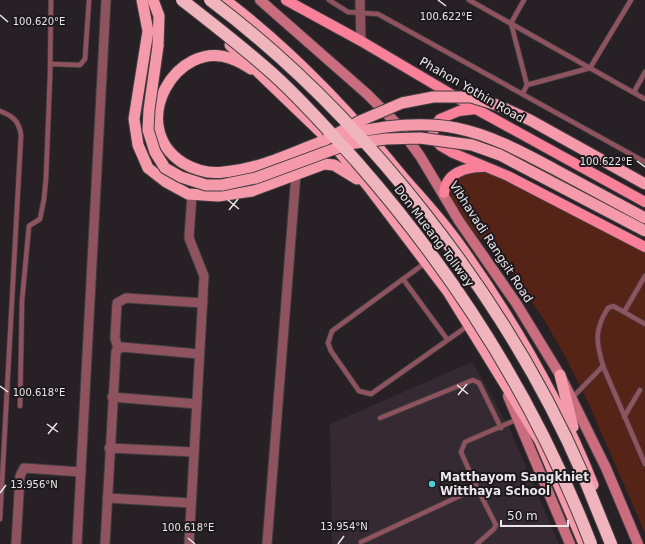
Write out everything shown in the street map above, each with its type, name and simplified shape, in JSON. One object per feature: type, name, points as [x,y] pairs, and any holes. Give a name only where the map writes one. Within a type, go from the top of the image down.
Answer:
[{"type":"highway","points":[[142,0],[148,31],[134,119],[138,145],[148,168],[166,182],[188,194],[218,196],[252,191],[324,164],[334,165],[368,186]]},
{"type":"highway","points":[[154,0],[159,16],[158,46],[148,110],[148,130],[155,152],[166,168],[181,177],[206,185],[222,185],[256,178],[348,144],[386,139],[420,138],[472,146],[500,155],[645,231]]},
{"type":"highway","points":[[176,0],[228,42],[267,78],[332,143],[368,186],[426,262],[470,324],[540,441],[584,544]]},
{"type":"highway","name":"Don Mueang Tollway","points":[[182,0],[279,80],[331,132],[383,192],[426,247],[468,306],[502,359],[532,412],[556,461],[591,544]]},
{"type":"highway","name":"Don Mueang Tollway","points":[[210,0],[266,46],[348,125],[398,182],[443,238],[486,299],[515,345],[544,397],[572,450],[611,544]]},
{"type":"highway","points":[[225,0],[311,74],[368,134],[456,241],[496,298],[529,354],[577,444],[617,544]]},
{"type":"highway","points":[[267,78],[231,58],[220,56],[196,60],[184,67],[175,74],[163,90],[158,112],[158,124],[166,149],[174,157],[189,166],[206,172],[223,173],[250,168],[286,156],[325,140],[360,121],[402,103],[433,97],[470,97],[497,105],[530,120],[645,184]]},
{"type":"highway","points":[[325,140],[374,128],[404,125],[455,128],[481,134],[509,145],[645,218]]},
{"type":"highway","points":[[560,375],[577,444]]},
{"type":"main road","name":"Vibhavadi Rangsit Road","points":[[260,0],[361,88],[396,123],[444,193],[459,221],[516,303],[560,375],[606,468],[638,544]]},
{"type":"main road","name":"Phahon Yothin Road","points":[[291,1],[476,109],[645,202]]},
{"type":"main road","points":[[476,109],[459,111],[440,119],[435,125],[432,133],[434,139],[441,146],[508,176],[645,247]]},
{"type":"main road","points":[[444,193],[445,185],[456,173],[466,168],[487,166]]},
{"type":"main road","points":[[496,368],[570,544]]},
{"type":"street","points":[[77,544],[106,0]]},
{"type":"street","points":[[360,0],[361,41]]},
{"type":"street","points":[[267,544],[296,174]]},
{"type":"street","points":[[189,544],[204,276],[189,238],[192,194]]},
{"type":"street","points":[[118,349],[115,338],[117,303],[121,300],[126,298],[202,303]]},
{"type":"street","points":[[105,544],[115,354],[118,349],[122,347],[199,354]]},
{"type":"street","points":[[112,397],[196,404]]},
{"type":"street","points":[[109,448],[194,452]]},
{"type":"street","points":[[16,544],[20,476],[24,468],[81,472]]},
{"type":"street","points":[[107,498],[191,503]]},
{"type":"lane","points":[[20,406],[22,301],[29,226],[40,219],[44,199],[50,64],[50,0]]},
{"type":"lane","points":[[50,64],[80,65],[85,59],[89,0]]},
{"type":"lane","points":[[329,0],[348,12],[378,14],[523,93],[645,162]]},
{"type":"lane","points":[[469,0],[478,2],[511,23],[645,99]]},
{"type":"lane","points":[[523,93],[527,84],[511,23],[524,0]]},
{"type":"lane","points":[[527,84],[590,68],[631,0]]},
{"type":"lane","points":[[634,92],[645,72]]},
{"type":"lane","points":[[0,111],[15,118],[19,124],[21,135],[0,519]]},
{"type":"lane","points":[[426,262],[332,332],[329,336],[328,342],[331,351],[359,391],[371,394],[470,324]]},
{"type":"lane","points":[[624,312],[645,276]]},
{"type":"lane","points":[[403,279],[447,339]]},
{"type":"lane","points":[[645,324],[613,306],[608,308],[601,320],[597,334],[598,347],[603,366],[645,464]]},
{"type":"lane","points":[[572,398],[603,366]]},
{"type":"lane","points":[[380,418],[473,380],[479,383],[501,428]]},
{"type":"lane","points":[[624,417],[640,390]]},
{"type":"lane","points":[[477,544],[494,529],[496,525],[461,452],[465,442],[501,428],[518,419]]},
{"type":"lane","points":[[360,542],[457,499],[477,488]]},
{"type":"shaded area","points":[[466,168],[491,170],[645,251],[645,533],[588,402],[566,358],[543,318],[518,281],[481,239],[459,221],[448,185]]},
{"type":"shaded area","name":"Matthayom Sangkhiet Witthaya School","points":[[472,362],[508,425],[559,544],[332,544],[330,424]]},
{"type":"place","name":"Matthayom Sangkhiet Witthaya School","points":[[432,484]]}]
